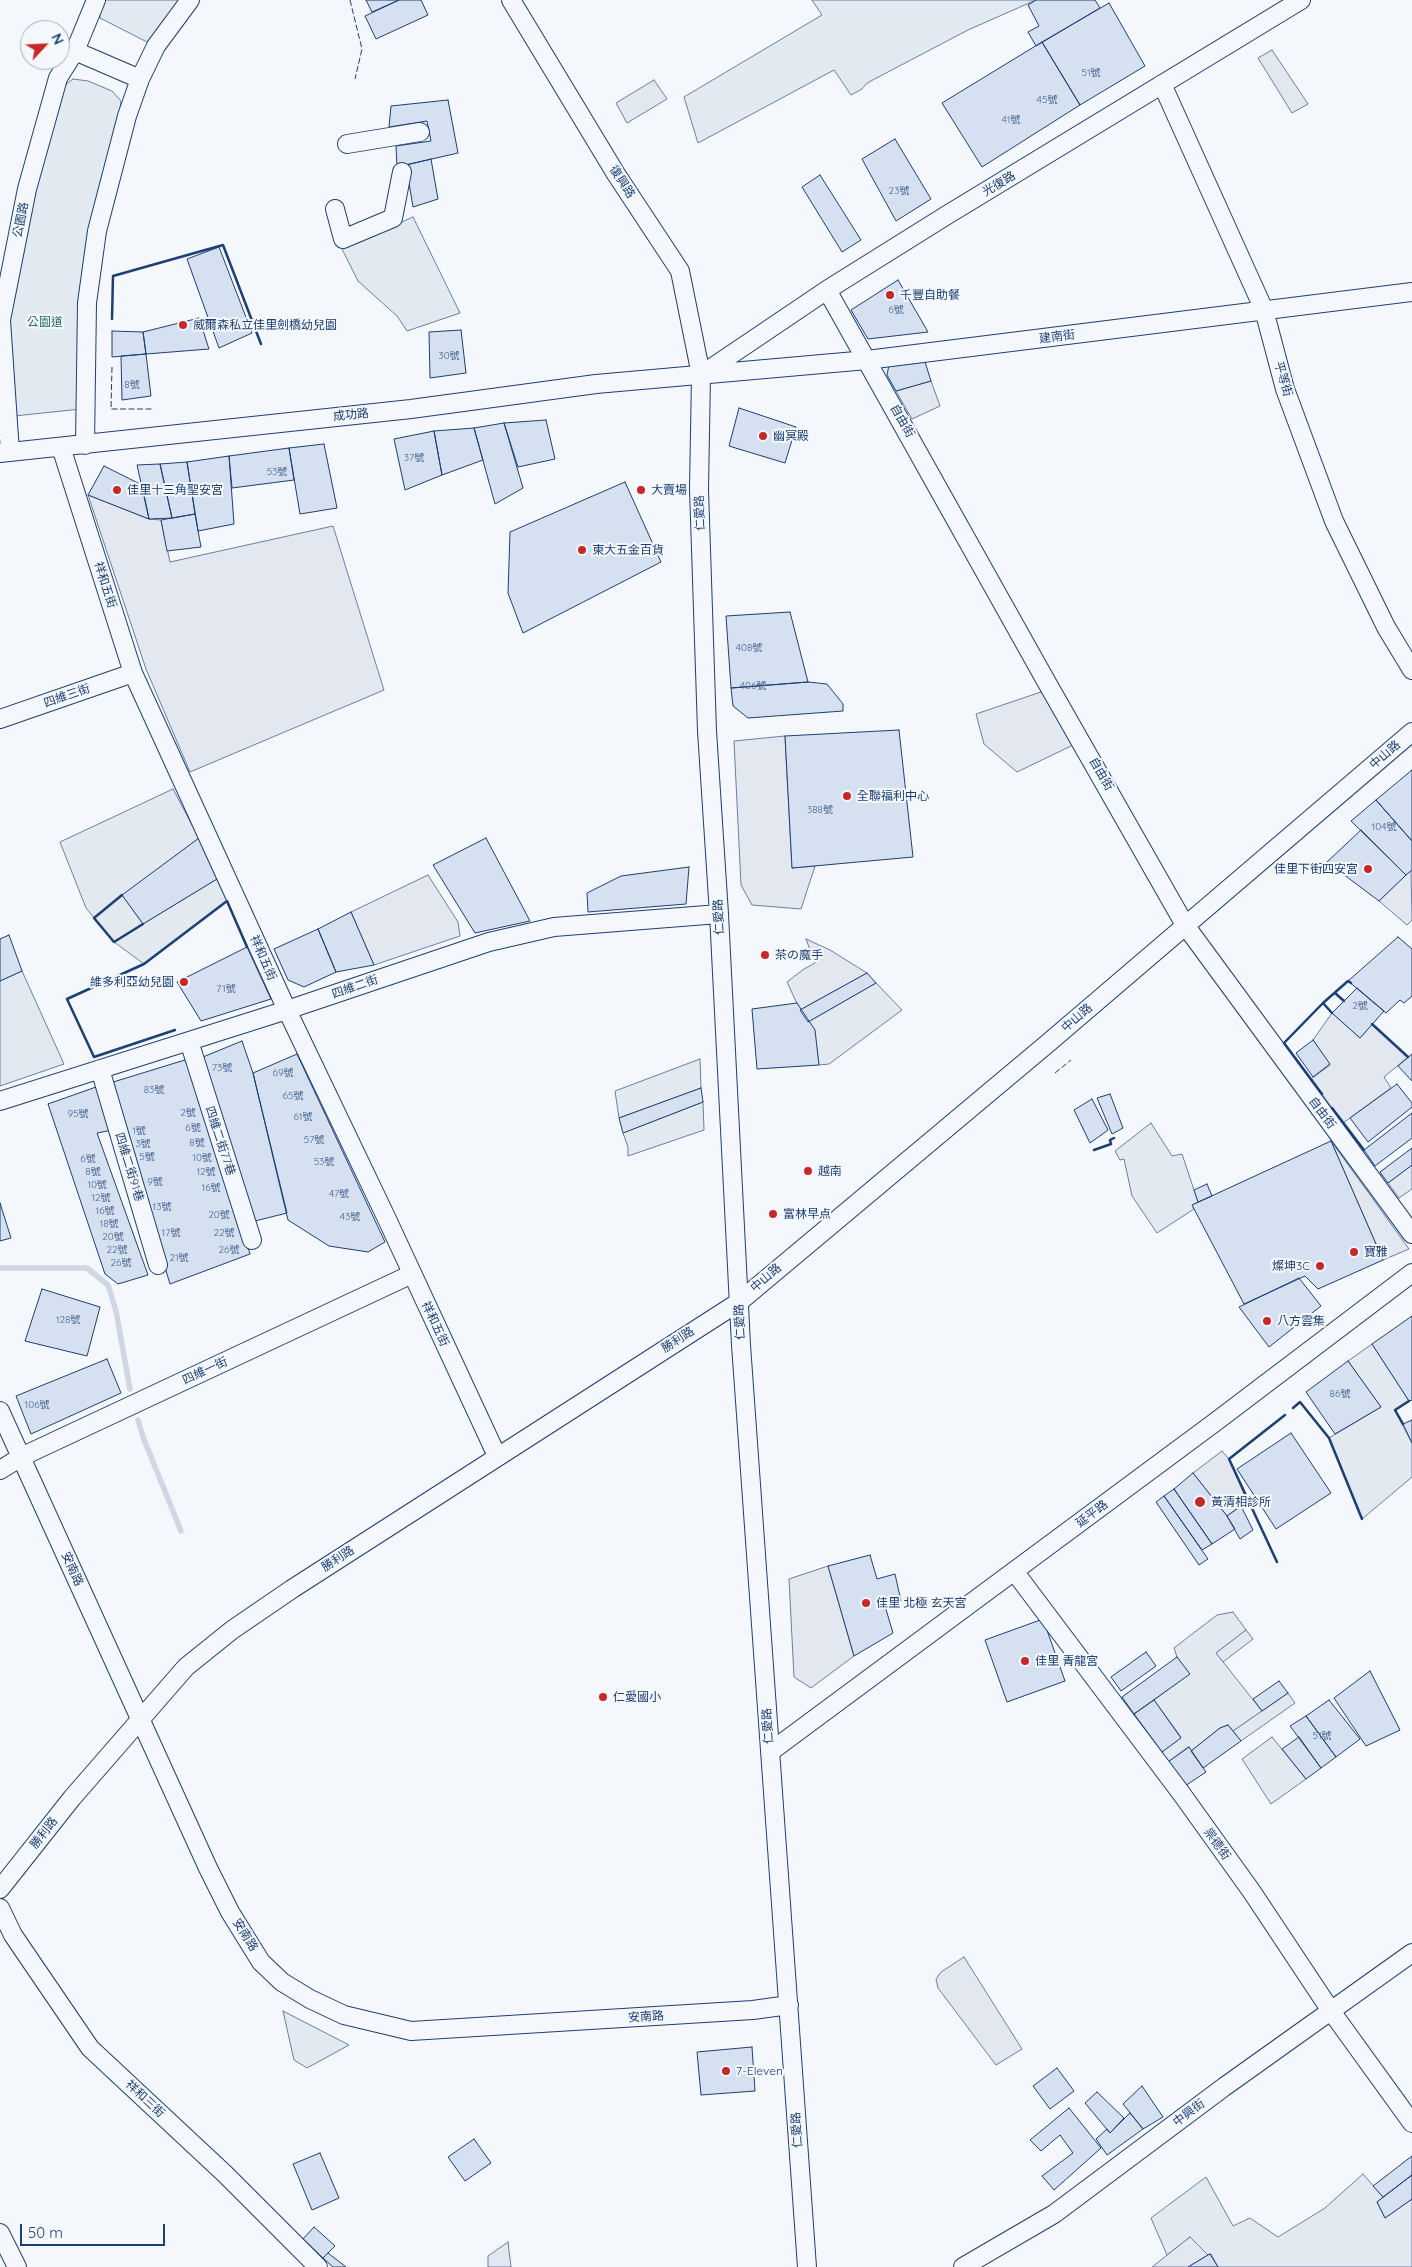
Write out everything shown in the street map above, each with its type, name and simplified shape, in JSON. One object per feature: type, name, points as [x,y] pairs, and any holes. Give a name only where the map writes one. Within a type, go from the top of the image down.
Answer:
[{"type":"street","name":"公園路","points":[[5,452],[1,320],[27,189],[58,78],[75,51],[96,0]]},
{"type":"street","points":[[85,445],[87,303],[97,231],[127,116],[140,79],[156,46],[190,0]]},
{"type":"street","name":"復興路","points":[[511,0],[616,174],[680,271],[701,375]]},
{"type":"street","name":"光復路","points":[[701,375],[827,290],[1301,0]]},
{"type":"street","points":[[75,51],[140,79]]},
{"type":"street","name":"平等街","points":[[1162,84],[1264,310],[1285,389],[1334,521],[1386,627],[1412,670]]},
{"type":"street","points":[[347,144],[420,132]]},
{"type":"street","points":[[334,209],[343,238],[393,218],[402,172]]},
{"type":"street","name":"自由街","points":[[827,290],[1185,925],[1412,1234]]},
{"type":"street","name":"建南街","points":[[701,375],[867,360],[1412,292]]},
{"type":"street","name":"成功路","points":[[5,452],[411,409],[596,384],[701,375]]},
{"type":"street","name":"仁愛路","points":[[701,375],[699,489],[707,731],[719,914],[739,1302],[807,2267]]},
{"type":"street","name":"祥和五街","points":[[61,447],[133,673],[287,1010],[497,1456]]},
{"type":"street","name":"四維三街","points":[[0,719],[133,673]]},
{"type":"street","name":"中山路","points":[[739,1302],[1043,1048],[1412,732]]},
{"type":"street","name":"四維二街","points":[[0,1101],[287,1010],[489,942],[554,927],[719,914]]},
{"type":"street","name":"四維二街77巷","points":[[189,1041],[252,1240]]},
{"type":"street","name":"四維二街91巷","points":[[100,1069],[158,1265]]},
{"type":"street","name":"延平路","points":[[770,1752],[1412,1273]]},
{"type":"street","name":"四維一街","points":[[0,1470],[412,1274]]},
{"type":"street","name":"勝利路","points":[[0,1890],[72,1798],[186,1667],[232,1630],[497,1456],[739,1302]]},
{"type":"street","name":"安南路","points":[[0,1411],[140,1720],[230,1912],[261,1962],[282,1982],[344,2015],[411,2032],[753,2010],[790,2005]]},
{"type":"street","name":"祟德街","points":[[1014,1571],[1186,1800],[1252,1892],[1331,2011],[1412,2123]]},
{"type":"street","name":"祥和三街","points":[[0,1908],[12,1935],[90,2048],[224,2174],[318,2267]]},
{"type":"street","name":"中興街","points":[[962,2267],[1054,2214],[1224,2087],[1412,1954]]},
{"type":"street","points":[[0,2233],[17,2267]]},
{"type":"green space","points":[[101,0],[181,0],[149,43],[100,18]]},
{"type":"green space","points":[[812,0],[1036,0],[968,30],[867,83],[862,89],[851,95],[834,70],[698,143],[684,97],[822,15]]},
{"type":"green space","name":"公園道","points":[[73,79],[88,81],[112,91],[121,101],[81,409],[14,416],[8,319],[31,187],[61,88]]},
{"type":"green space","points":[[413,217],[460,313],[407,331],[397,316],[358,281],[342,249]]},
{"type":"green space","points":[[173,789],[199,838],[123,896],[143,924],[217,879],[227,901],[144,964],[114,942],[86,908],[60,842]]},
{"type":"green space","points":[[22,971],[64,1064],[0,1086],[0,981]]},
{"type":"green space","points":[[876,983],[902,1010],[829,1064],[819,1065],[808,1022]]},
{"type":"green space","points":[[700,1059],[701,1088],[619,1118],[615,1091]]},
{"type":"green space","points":[[703,1102],[704,1130],[628,1156],[628,1147],[623,1133]]},
{"type":"green space","points":[[1151,1123],[1172,1156],[1182,1154],[1198,1202],[1192,1205],[1194,1209],[1157,1233],[1132,1196],[1124,1159],[1120,1160],[1115,1151]]},
{"type":"green space","points":[[1372,1344],[1409,1401],[1395,1411],[1412,1443],[1412,1477],[1362,1519],[1329,1438],[1381,1407],[1348,1361]]},
{"type":"green space","points":[[1233,1612],[1246,1630],[1216,1653],[1262,1711],[1233,1731],[1228,1725],[1220,1728],[1191,1751],[1188,1747],[1168,1762],[1162,1752],[1181,1737],[1154,1700],[1189,1674],[1177,1657],[1174,1648],[1217,1615]]},
{"type":"green space","points":[[1272,1737],[1306,1779],[1271,1804],[1242,1759]]},
{"type":"green space","points":[[283,2011],[349,2045],[307,2068],[294,2060]]},
{"type":"green space","points":[[1363,2174],[1383,2197],[1377,2202],[1385,2218],[1412,2199],[1412,2267],[1218,2267],[1211,2254],[1208,2255],[1190,2237],[1167,2255],[1151,2218],[1206,2177],[1233,2226],[1250,2218],[1278,2237],[1325,2208]]},
{"type":"shaded area","points":[[1272,50],[1308,104],[1292,113],[1258,58]]},
{"type":"shaded area","points":[[654,80],[667,99],[627,123],[616,103]]},
{"type":"shaded area","points":[[931,381],[940,406],[912,419],[896,391]]},
{"type":"shaded area","points":[[88,495],[149,519],[161,520],[170,562],[333,526],[384,690],[190,772],[146,669]]},
{"type":"shaded area","points":[[1041,692],[1046,695],[1073,745],[1017,772],[984,744],[976,714]]},
{"type":"shaded area","points":[[785,736],[792,868],[815,866],[801,909],[752,905],[741,885],[734,741]]},
{"type":"shaded area","points":[[1411,870],[1412,920],[1407,925],[1379,901]]},
{"type":"shaded area","points":[[428,875],[458,922],[460,936],[374,965],[351,912]]},
{"type":"shaded area","points":[[806,939],[830,950],[867,973],[800,1010],[787,982],[815,963]]},
{"type":"shaded area","points":[[1332,1013],[1360,1038],[1372,1024],[1408,1057],[1384,1077],[1391,1088],[1343,1123],[1311,1079],[1330,1065],[1313,1040]]},
{"type":"shaded area","points":[[1331,1141],[1409,1249],[1383,1260]]},
{"type":"shaded area","points":[[1412,1165],[1412,1189],[1399,1198],[1388,1183]]},
{"type":"shaded area","points":[[1222,1451],[1229,1459],[1247,1501],[1227,1516],[1193,1473]]},
{"type":"shaded area","points":[[828,1566],[854,1656],[811,1688],[794,1677],[789,1579]]},
{"type":"shaded area","points":[[1246,1630],[1253,1639],[1223,1662],[1216,1653]]},
{"type":"shaded area","points":[[1288,1693],[1295,1703],[1241,1741],[1233,1731]]},
{"type":"shaded area","points":[[964,1957],[1022,2049],[996,2065],[938,1988],[936,1979],[941,1972]]},
{"type":"shaded area","points":[[1190,2237],[1208,2255],[1188,2267],[1152,2267]]},
{"type":"shaded area","points":[[508,2242],[511,2267],[488,2267],[488,2256]]},
{"type":"building","points":[[366,0],[399,0],[372,12]]},
{"type":"building","points":[[399,0],[421,0],[428,15],[376,39],[365,16]]},
{"type":"building","points":[[1036,0],[1095,0],[1100,8],[1036,46],[1028,32],[1039,26],[1028,5]]},
{"type":"building","points":[[1109,3],[1145,66],[1080,105],[1042,42]]},
{"type":"building","points":[[1042,42],[1080,105],[982,167],[942,103]]},
{"type":"building","points":[[448,100],[458,153],[397,167],[396,146],[431,141],[427,121],[389,127],[391,106]]},
{"type":"building","points":[[895,139],[931,199],[896,221],[862,159]]},
{"type":"building","points":[[431,159],[438,199],[413,207],[406,165]]},
{"type":"building","points":[[820,175],[861,240],[842,252],[802,187]]},
{"type":"building","points":[[219,247],[252,333],[219,348],[187,259]]},
{"type":"building","name":"千豐自助餐","points":[[898,280],[928,332],[868,339],[851,310]]},
{"type":"building","points":[[199,318],[209,349],[146,354],[143,332]]},
{"type":"building","points":[[461,330],[466,373],[430,378],[429,332]]},
{"type":"building","points":[[112,331],[143,332],[146,354],[112,357]]},
{"type":"building","points":[[146,354],[151,396],[122,400],[121,356]]},
{"type":"building","points":[[925,362],[931,381],[896,391],[887,375],[889,365]]},
{"type":"building","name":"幽冥殿","points":[[739,408],[796,427],[785,463],[729,446]]},
{"type":"building","points":[[546,420],[555,459],[518,467],[504,423]]},
{"type":"building","points":[[504,423],[523,488],[495,504],[474,428]]},
{"type":"building","points":[[474,428],[483,460],[442,475],[434,431]]},
{"type":"building","points":[[434,431],[442,475],[405,490],[394,439]]},
{"type":"building","points":[[324,444],[337,508],[300,514],[289,448]]},
{"type":"building","points":[[289,448],[294,480],[232,488],[229,456]]},
{"type":"building","points":[[229,456],[234,524],[198,531],[187,462]]},
{"type":"building","points":[[187,462],[195,514],[172,518],[160,464]]},
{"type":"building","points":[[160,464],[172,518],[149,519],[137,465]]},
{"type":"building","name":"佳里十三角聖安宮","points":[[104,466],[142,485],[149,519],[88,495]]},
{"type":"building","name":"東大五金百貨","points":[[625,482],[661,562],[523,633],[508,593],[510,532]]},
{"type":"building","points":[[195,514],[201,547],[167,551],[161,520]]},
{"type":"building","points":[[790,612],[808,682],[731,688],[726,616]]},
{"type":"building","points":[[808,682],[827,684],[843,704],[843,711],[748,718],[733,706],[731,688]]},
{"type":"building","name":"全聯福利中心","points":[[899,730],[913,857],[792,868],[785,736]]},
{"type":"building","points":[[1412,770],[1412,841],[1376,800]]},
{"type":"building","points":[[1376,800],[1412,841],[1412,870],[1406,875],[1351,821]]},
{"type":"building","name":"佳里下街四安宮","points":[[1361,830],[1406,875],[1379,901],[1327,862]]},
{"type":"building","points":[[199,838],[217,879],[143,924],[122,895]]},
{"type":"building","points":[[486,838],[530,921],[475,933],[433,865]]},
{"type":"building","points":[[689,867],[686,904],[588,912],[587,893],[621,876]]},
{"type":"building","points":[[351,912],[374,965],[336,972],[318,929]]},
{"type":"building","points":[[318,929],[336,972],[304,987],[288,980],[274,949]]},
{"type":"building","points":[[9,935],[22,971],[0,981],[0,939]]},
{"type":"building","points":[[1398,937],[1412,949],[1412,996],[1404,1003],[1400,1000],[1386,1013],[1348,981]]},
{"type":"building","points":[[247,947],[271,999],[201,1021],[177,982]]},
{"type":"building","points":[[867,973],[876,983],[808,1022],[800,1010]]},
{"type":"building","points":[[1357,988],[1384,1011],[1360,1038],[1332,1013]]},
{"type":"building","points":[[797,1003],[815,1030],[819,1065],[757,1069],[752,1009]]},
{"type":"building","points":[[1313,1040],[1330,1064],[1313,1077],[1296,1053]]},
{"type":"building","points":[[242,1041],[253,1073],[287,1213],[255,1221],[203,1057]]},
{"type":"building","points":[[297,1054],[385,1242],[368,1252],[329,1246],[288,1220],[253,1073]]},
{"type":"building","points":[[1412,1054],[1412,1081],[1398,1066]]},
{"type":"building","points":[[188,1059],[250,1254],[170,1284],[110,1083]]},
{"type":"building","points":[[1397,1084],[1412,1103],[1412,1107],[1368,1142],[1350,1118]]},
{"type":"building","points":[[96,1087],[112,1130],[97,1133],[148,1275],[118,1284],[105,1274],[48,1104]]},
{"type":"building","points":[[701,1088],[703,1102],[623,1133],[619,1118]]},
{"type":"building","points":[[1110,1094],[1123,1128],[1112,1134],[1097,1098]]},
{"type":"building","points":[[1092,1099],[1108,1130],[1090,1143],[1074,1110]]},
{"type":"building","points":[[1412,1113],[1412,1138],[1375,1166],[1364,1150]]},
{"type":"building","points":[[1331,1141],[1383,1260],[1318,1289],[1305,1276],[1244,1304],[1192,1205]]},
{"type":"building","points":[[1412,1148],[1412,1165],[1388,1183],[1380,1172]]},
{"type":"building","points":[[1207,1184],[1212,1196],[1198,1202],[1194,1190]]},
{"type":"building","points":[[0,1203],[11,1238],[0,1241]]},
{"type":"building","points":[[1299,1278],[1321,1306],[1269,1347],[1239,1307]]},
{"type":"building","points":[[42,1289],[100,1307],[87,1356],[25,1341]]},
{"type":"building","points":[[1412,1316],[1412,1400],[1409,1401],[1372,1344]]},
{"type":"building","points":[[107,1359],[121,1393],[31,1434],[16,1396]]},
{"type":"building","points":[[1348,1361],[1381,1407],[1335,1434],[1306,1392]]},
{"type":"building","points":[[1412,1420],[1412,1443],[1403,1424]]},
{"type":"building","points":[[1291,1433],[1331,1493],[1276,1529],[1237,1469]]},
{"type":"building","name":"黃清相診所","points":[[1193,1473],[1235,1529],[1212,1544],[1174,1489]]},
{"type":"building","points":[[1174,1489],[1212,1544],[1202,1550],[1164,1496]]},
{"type":"building","points":[[1164,1496],[1208,1559],[1199,1565],[1156,1502]]},
{"type":"building","name":"黃清相診所","points":[[1241,1506],[1253,1530],[1240,1539],[1227,1516]]},
{"type":"building","name":"佳里 北極 玄天宮","points":[[870,1555],[877,1579],[895,1574],[901,1601],[885,1606],[893,1633],[854,1656],[828,1566]]},
{"type":"building","name":"佳里 青龍宮","points":[[1043,1619],[1065,1681],[1007,1702],[985,1640]]},
{"type":"building","points":[[1146,1652],[1156,1666],[1121,1691],[1111,1677]]},
{"type":"building","points":[[1177,1657],[1190,1674],[1134,1714],[1122,1697]]},
{"type":"building","points":[[1370,1671],[1400,1730],[1366,1746],[1334,1698]]},
{"type":"building","points":[[1279,1681],[1288,1693],[1262,1711],[1253,1699]]},
{"type":"building","points":[[1154,1700],[1181,1738],[1162,1752],[1134,1714]]},
{"type":"building","points":[[1329,1700],[1360,1739],[1336,1757],[1306,1716]]},
{"type":"building","points":[[1306,1716],[1336,1757],[1321,1768],[1290,1726]]},
{"type":"building","points":[[1228,1725],[1241,1741],[1203,1768],[1191,1751],[1220,1728]]},
{"type":"building","points":[[1299,1737],[1321,1768],[1306,1779],[1282,1749]]},
{"type":"building","points":[[1189,1747],[1206,1772],[1185,1786],[1168,1762]]},
{"type":"building","name":"7-Eleven","points":[[752,2047],[755,2091],[701,2095],[697,2052]]},
{"type":"building","points":[[1057,2068],[1074,2091],[1050,2109],[1033,2086]]},
{"type":"building","points":[[1142,2086],[1163,2117],[1143,2129],[1123,2104]]},
{"type":"building","points":[[1097,2092],[1124,2118],[1110,2133],[1085,2103]]},
{"type":"building","points":[[1069,2108],[1101,2148],[1054,2190],[1042,2176],[1073,2153],[1060,2135],[1041,2151],[1030,2140]]},
{"type":"building","points":[[1130,2113],[1143,2129],[1107,2155],[1096,2139],[1107,2129],[1110,2133]]},
{"type":"building","points":[[474,2139],[491,2163],[465,2181],[448,2157]]},
{"type":"building","points":[[320,2153],[339,2198],[312,2210],[293,2164]]},
{"type":"building","points":[[1412,2156],[1412,2175],[1383,2197],[1373,2186]]},
{"type":"building","points":[[1412,2175],[1412,2199],[1385,2218],[1377,2202]]},
{"type":"building","points":[[314,2227],[335,2246],[323,2258],[303,2239]]},
{"type":"building","points":[[328,2253],[346,2267],[333,2267],[323,2258]]},
{"type":"building","points":[[1210,2254],[1218,2267],[1188,2267],[1208,2255]]},
{"type":"waterway","points":[[0,1268],[87,1268],[108,1285],[116,1311],[130,1389]]},
{"type":"waterway","points":[[138,1420],[181,1531]]},
{"type":"fence","points":[[350,0],[362,49],[355,79]]},
{"type":"fence","points":[[112,367],[111,409],[153,409]]},
{"type":"fence","points":[[1055,1073],[1071,1060]]},
{"type":"wall","points":[[112,319],[113,276],[223,245],[261,344]]},
{"type":"wall","points":[[122,895],[94,918],[114,942],[143,924]]},
{"type":"wall","points":[[175,1030],[94,1057],[67,999],[144,964],[227,901],[247,947]]},
{"type":"wall","points":[[1332,1013],[1323,1003],[1348,981],[1351,983]]},
{"type":"wall","points":[[1335,993],[1344,1001]]},
{"type":"wall","points":[[1322,1094],[1284,1043],[1323,1003]]},
{"type":"wall","points":[[1372,1024],[1408,1057]]},
{"type":"wall","points":[[1332,1108],[1364,1150]]},
{"type":"wall","points":[[1094,1150],[1111,1144],[1110,1140],[1114,1138]]},
{"type":"wall","points":[[1403,1424],[1395,1410],[1409,1401]]},
{"type":"wall","points":[[1293,1408],[1300,1402],[1329,1438],[1362,1519]]},
{"type":"wall","points":[[1277,1562],[1229,1459],[1285,1415]]},
{"type":"place","name":"千豐自助餐","points":[[890,295]]},
{"type":"place","name":"威爾森私立佳里劍橋幼兒園","points":[[183,325]]},
{"type":"place","name":"幽冥殿","points":[[763,436]]},
{"type":"place","name":"佳里十三角聖安宮","points":[[117,490]]},
{"type":"place","name":"大賣場","points":[[641,490]]},
{"type":"place","name":"東大五金百貨","points":[[582,550]]},
{"type":"place","name":"全聯福利中心","points":[[847,796]]},
{"type":"place","name":"佳里下街四安宮","points":[[1368,869]]},
{"type":"place","name":"茶の魔手","points":[[765,955]]},
{"type":"place","name":"維多利亞幼兒園","points":[[184,982]]},
{"type":"place","name":"越南","points":[[808,1171]]},
{"type":"place","name":"富林早点","points":[[773,1214]]},
{"type":"place","name":"寶雅","points":[[1354,1252]]},
{"type":"place","name":"燦坤3C","points":[[1320,1266]]},
{"type":"place","name":"八方雲集","points":[[1267,1321]]},
{"type":"place","name":"黃清相診所","points":[[1200,1502]]},
{"type":"place","name":"佳里 北極 玄天宮","points":[[866,1603]]},
{"type":"place","name":"佳里 青龍宮","points":[[1025,1661]]},
{"type":"place","name":"仁愛國小","points":[[603,1697]]},
{"type":"place","name":"7-Eleven","points":[[726,2071]]}]
